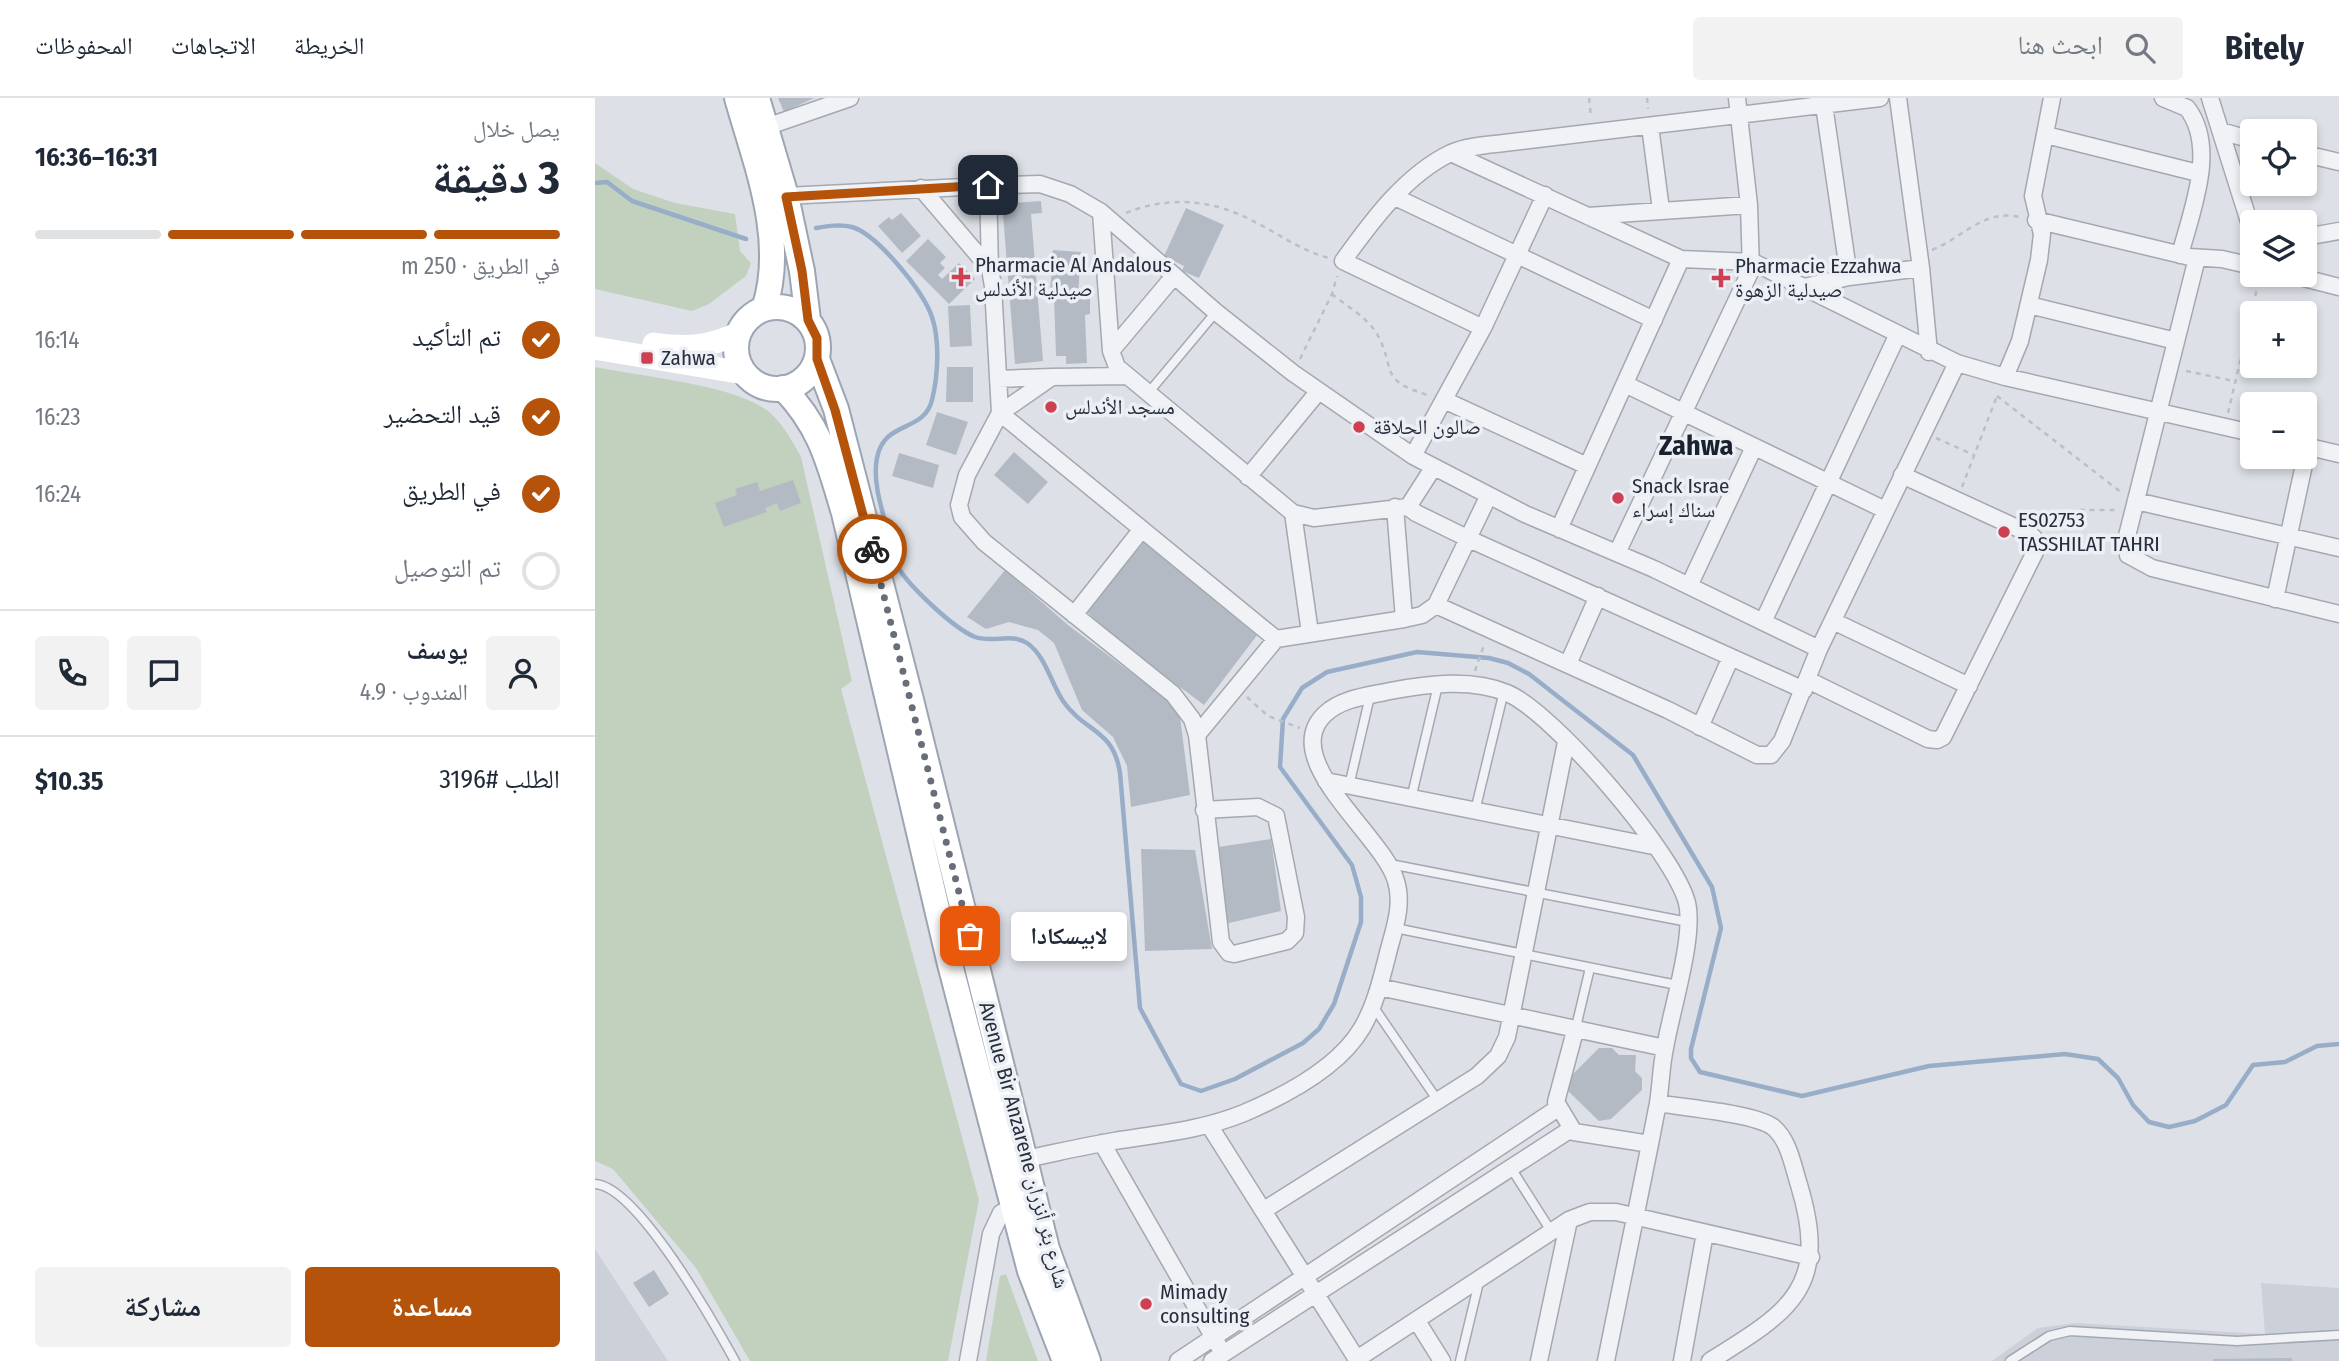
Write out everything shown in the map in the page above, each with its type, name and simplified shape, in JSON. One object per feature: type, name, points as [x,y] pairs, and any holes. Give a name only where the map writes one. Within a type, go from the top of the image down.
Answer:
[{"type":"main road","points":[[737,98],[765,198],[773,251],[774,274],[764,309]]},
{"type":"main road","points":[[757,98],[786,197],[802,271],[808,320],[817,338],[817,359],[804,379],[783,388],[761,386],[744,373],[738,360],[739,333],[745,323],[764,309],[788,308],[808,320]]},
{"type":"main road","points":[[595,334],[680,348],[704,347],[739,333]]},
{"type":"main road","points":[[595,348],[744,373]]},
{"type":"main road","name":"Avenue Bir Anzarene شارع بئر أنزران","points":[[817,359],[835,410],[910,696],[1047,1249],[1088,1361]]},
{"type":"main road","name":"Avenue Bir Anzarene شارع بئر أنزران","points":[[783,388],[813,423],[825,450],[840,500],[950,964],[1041,1305],[1065,1361]]},
{"type":"street","points":[[765,127],[850,98]]},
{"type":"street","points":[[1617,553],[1682,413],[1739,301],[1753,262],[1737,98]]},
{"type":"street","points":[[1483,328],[1343,261],[1395,197],[1417,176],[1451,153],[1504,142],[1879,98]]},
{"type":"street","points":[[1898,98],[1929,352]]},
{"type":"street","points":[[2005,377],[2020,341],[2042,234],[2036,220],[2033,196],[2052,98]]},
{"type":"street","points":[[2163,98],[2187,108],[2194,117],[2201,137],[2198,173],[2180,255]]},
{"type":"street","points":[[2210,98],[2245,210]]},
{"type":"street","points":[[1824,105],[1849,277]]},
{"type":"street","points":[[1650,126],[1661,210]]},
{"type":"street","points":[[2221,131],[2240,137]]},
{"type":"street","points":[[2046,135],[2198,173]]},
{"type":"street","points":[[1451,153],[1681,259],[1753,262],[1929,352],[1957,363],[2005,377],[2240,430]]},
{"type":"street","points":[[2317,157],[2339,162]]},
{"type":"street","points":[[786,197],[988,185],[1041,184],[1054,188],[1105,216],[1216,312],[1293,373],[1413,456],[1488,496],[1689,586],[1819,649]]},
{"type":"street","points":[[988,185],[1000,413],[1276,639]]},
{"type":"street","points":[[921,188],[991,269]]},
{"type":"street","points":[[1413,456],[1483,328],[1545,195]]},
{"type":"street","points":[[1395,197],[1654,320]]},
{"type":"street","points":[[1587,216],[1749,205]]},
{"type":"street","points":[[1105,216],[1111,351],[1117,367],[1293,513],[1314,518],[1402,507],[1731,657],[1806,685],[1928,739],[1937,740],[1947,733],[2036,550],[2034,538],[1902,475]]},
{"type":"street","points":[[2036,220],[2180,255],[2240,263]]},
{"type":"street","points":[[2317,235],[2339,232]]},
{"type":"street","points":[[2197,258],[2126,546],[2132,560],[2152,568],[2339,614]]},
{"type":"street","points":[[1559,529],[1681,259]]},
{"type":"street","points":[[1804,286],[1920,262]]},
{"type":"street","points":[[1111,351],[1174,276]]},
{"type":"street","points":[[2317,281],[2339,287]]},
{"type":"street","points":[[2029,305],[2176,341]]},
{"type":"street","points":[[1763,622],[1897,336]]},
{"type":"street","points":[[1436,605],[1568,664],[1757,755],[1771,755],[1782,741],[1819,649],[1957,363]]},
{"type":"street","points":[[998,379],[1127,376]]},
{"type":"street","points":[[1052,377],[1000,413],[960,492],[962,517],[983,542],[1173,694],[1192,719],[1197,734],[1204,810],[1224,948],[1229,953],[1240,954],[1287,941],[1295,933],[1296,917],[1281,830],[1276,816],[1258,807],[1204,810]]},
{"type":"street","points":[[1625,384],[1885,510]]},
{"type":"street","points":[[1248,477],[1318,392]]},
{"type":"street","points":[[1444,400],[1587,466]]},
{"type":"street","points":[[1689,586],[1754,447]]},
{"type":"street","points":[[2317,448],[2339,454]]},
{"type":"street","points":[[1404,619],[1402,507],[1433,468]]},
{"type":"street","points":[[2275,599],[2302,469]]},
{"type":"street","points":[[1197,734],[1276,639],[1404,619],[1422,615],[1436,605],[1488,496]]},
{"type":"street","points":[[2134,507],[2339,548]]},
{"type":"street","points":[[1293,513],[1310,633]]},
{"type":"street","points":[[1074,615],[1142,529]]},
{"type":"street","points":[[1568,664],[1598,596]]},
{"type":"street","points":[[1833,621],[1969,686]]},
{"type":"street","points":[[1700,727],[1731,657]]},
{"type":"street","points":[[1025,1159],[1209,1125],[1245,1112],[1322,1068],[1355,1039],[1373,1006],[1379,988],[1395,928],[1399,893],[1389,864],[1317,766],[1312,745],[1318,723],[1340,704],[1370,696],[1438,685],[1472,685],[1504,691],[1523,701],[1625,802],[1685,898],[1688,922],[1664,1048],[1658,1103],[1606,1361]]},
{"type":"street","points":[[1264,1210],[1477,1076],[1499,1056],[1511,1016],[1566,742]]},
{"type":"street","points":[[1326,781],[1475,813],[1653,846]]},
{"type":"street","points":[[1379,988],[1664,1048]]},
{"type":"street","points":[[1575,1031],[1557,1097],[1558,1108],[1571,1129],[1581,1135],[1650,1144]]},
{"type":"street","points":[[1658,1103],[1752,1118],[1773,1128],[1786,1145],[1808,1213],[1811,1257],[1800,1290],[1791,1303],[1710,1361]]},
{"type":"street","points":[[1178,1361],[1558,1108]]},
{"type":"street","points":[[1209,1125],[1357,1360],[1569,1220],[1602,1211],[1637,1216],[1811,1257]]},
{"type":"street","points":[[1102,1143],[1222,1358],[1316,1293],[1571,1129]]},
{"type":"street","points":[[968,1361],[991,1234],[1001,1213],[1014,1206]]},
{"type":"street","points":[[1539,1361],[1569,1220]]},
{"type":"street","points":[[1682,1361],[1705,1233]]},
{"type":"street","points":[[1417,1321],[1441,1361]]},
{"type":"lane","points":[[1149,392],[1216,312]]},
{"type":"lane","points":[[1411,799],[1438,685]]},
{"type":"lane","points":[[1475,813],[1504,691]]},
{"type":"lane","points":[[1349,786],[1370,696]]},
{"type":"lane","points":[[1389,864],[1688,922]]},
{"type":"lane","points":[[1395,928],[1677,985]]},
{"type":"lane","points":[[1575,1031],[1590,968]]},
{"type":"lane","points":[[1373,1006],[1438,1101]]},
{"type":"lane","points":[[1510,1167],[1551,1231]]},
{"type":"lane","points":[[595,1184],[607,1185],[617,1191],[663,1247],[684,1275],[736,1361]]},
{"type":"lane","points":[[1460,1361],[1479,1278]]},
{"type":"lane","points":[[2010,1361],[2049,1336],[2070,1331],[2107,1331],[2237,1341],[2339,1335]]},
{"type":"path","points":[[1105,216],[1170,200],[1186,202],[1233,212],[1298,248],[1343,261],[1332,294],[1293,373]]},
{"type":"path","points":[[1920,262],[1994,214],[2036,220]]},
{"type":"path","points":[[2227,427],[2234,381],[2257,287]]},
{"type":"path","points":[[1332,294],[1377,333],[1391,375],[1398,383],[1444,400]]},
{"type":"path","points":[[2169,367],[2234,381]]},
{"type":"path","points":[[1957,500],[2005,377]]},
{"type":"path","points":[[1997,396],[2134,507]]},
{"type":"path","points":[[1923,433],[1974,455]]},
{"type":"path","points":[[2034,538],[2075,510],[2134,507]]},
{"type":"path","points":[[1477,664],[1484,644]]},
{"type":"path","points":[[1236,687],[1268,716],[1298,727]]},
{"type":"shaded area","points":[[595,1249],[668,1361],[595,1361]]},
{"type":"shaded area","points":[[2261,1283],[2339,1288],[2339,1361],[1992,1361],[2038,1328],[2075,1323],[2265,1334]]},
{"type":"green space","points":[[595,163],[633,189],[675,203],[735,214],[740,251],[751,263],[746,276],[709,304],[692,311],[595,289]]},
{"type":"green space","points":[[595,367],[704,386],[745,399],[762,407],[774,417],[801,457],[852,681],[841,689],[979,1200],[948,1361],[750,1361],[696,1268],[613,1169],[595,1161]]},
{"type":"green space","points":[[1006,1274],[1038,1361],[986,1361],[1000,1276]]},
{"type":"building","points":[[778,98],[814,98],[784,112]]},
{"type":"building","points":[[1041,201],[1042,213],[1031,214],[1043,361],[1015,364],[1003,214],[996,215],[995,204]]},
{"type":"building","points":[[1186,208],[1224,225],[1199,278],[1182,271],[1184,266],[1164,256]]},
{"type":"building","points":[[901,213],[921,236],[902,253],[878,226],[889,217],[892,220]]},
{"type":"building","points":[[928,239],[946,257],[940,263],[945,268],[938,275],[942,279],[959,263],[975,279],[949,304],[906,261]]},
{"type":"building","points":[[1053,250],[1081,252],[1078,295],[1050,293]]},
{"type":"building","points":[[1090,296],[1090,314],[1085,315],[1087,363],[1066,364],[1066,356],[1056,356],[1054,297]]},
{"type":"building","points":[[970,305],[972,346],[950,347],[948,306]]},
{"type":"building","points":[[947,367],[973,367],[973,402],[946,402]]},
{"type":"building","points":[[937,412],[968,422],[956,455],[926,445]]},
{"type":"building","points":[[1014,452],[1048,482],[1028,504],[994,475]]},
{"type":"building","points":[[899,453],[939,465],[933,488],[892,476]]},
{"type":"building","points":[[793,480],[801,503],[780,511],[777,503],[765,508],[767,512],[724,527],[715,503],[737,495],[735,489],[757,482],[760,491]]},
{"type":"building","points":[[1145,541],[1258,634],[1204,705],[1125,646],[1086,611]]},
{"type":"building","points":[[1005,570],[1068,625],[1179,709],[1190,795],[1131,807],[1127,766],[1113,737],[1082,710],[1054,643],[1038,630],[1009,622],[986,629],[967,617]]},
{"type":"building","points":[[1271,839],[1281,911],[1225,924],[1212,848]]},
{"type":"building","points":[[1141,849],[1195,850],[1212,949],[1145,951]]},
{"type":"building","points":[[1599,1048],[1612,1048],[1619,1055],[1636,1055],[1635,1071],[1642,1078],[1642,1090],[1611,1119],[1599,1121],[1567,1090],[1570,1077]]},
{"type":"building","points":[[654,1270],[669,1294],[649,1307],[633,1283]]},
{"type":"building","points":[[2292,1358],[2292,1361],[2213,1361],[2213,1359]]},
{"type":"waterway","points":[[595,183],[607,182],[632,201],[746,239]]},
{"type":"waterway","points":[[816,228],[839,225],[863,232],[886,252],[910,279],[932,317],[937,358],[932,400],[921,418],[887,438],[877,458],[877,487],[893,556],[900,571],[919,593],[966,632],[981,639],[1021,640],[1033,648],[1063,701],[1111,747],[1120,773],[1140,1008],[1181,1084],[1201,1091],[1235,1079],[1303,1043],[1319,1029],[1334,1004],[1361,922],[1361,897],[1352,865],[1280,767],[1283,719],[1302,688],[1327,672],[1417,652],[1489,658],[1508,663],[1529,674],[1633,755],[1712,887],[1721,928],[1691,1049],[1691,1058],[1700,1072],[1802,1096],[1929,1066],[2065,1054],[2098,1059],[2118,1078],[2133,1105],[2149,1122],[2169,1127],[2195,1121],[2226,1105],[2253,1065],[2285,1062],[2317,1046],[2339,1044]]},
{"type":"way so far","points":[[872,549],[970,936]]},
{"type":"place","name":"Pharmacie Al Andalous صيدلية الأندلس","points":[[961,277]]},
{"type":"place","name":"Pharmacie Ezzahwa صيدلية الزهوة","points":[[1721,278]]},
{"type":"place","name":"Zahwa","points":[[647,358]]},
{"type":"place","name":"مسجد الأندلس","points":[[1051,407]]},
{"type":"place","name":"صالون الحلاقة","points":[[1359,427]]},
{"type":"place","name":"Snack Israe سناك إسراء","points":[[1618,498]]},
{"type":"place","name":"ES02753 TASSHILAT TAHRI","points":[[2004,532]]},
{"type":"place","name":"لابيسكادا","points":[[970,936]]},
{"type":"place","name":"Mimady consulting","points":[[1146,1304]]},
{"type":"district","name":"Zahwa","points":[[1696,445]]},
{"type":"route","points":[[872,549],[835,410],[817,359],[817,338],[808,320],[802,271],[786,197],[840,191],[988,185]]}]
